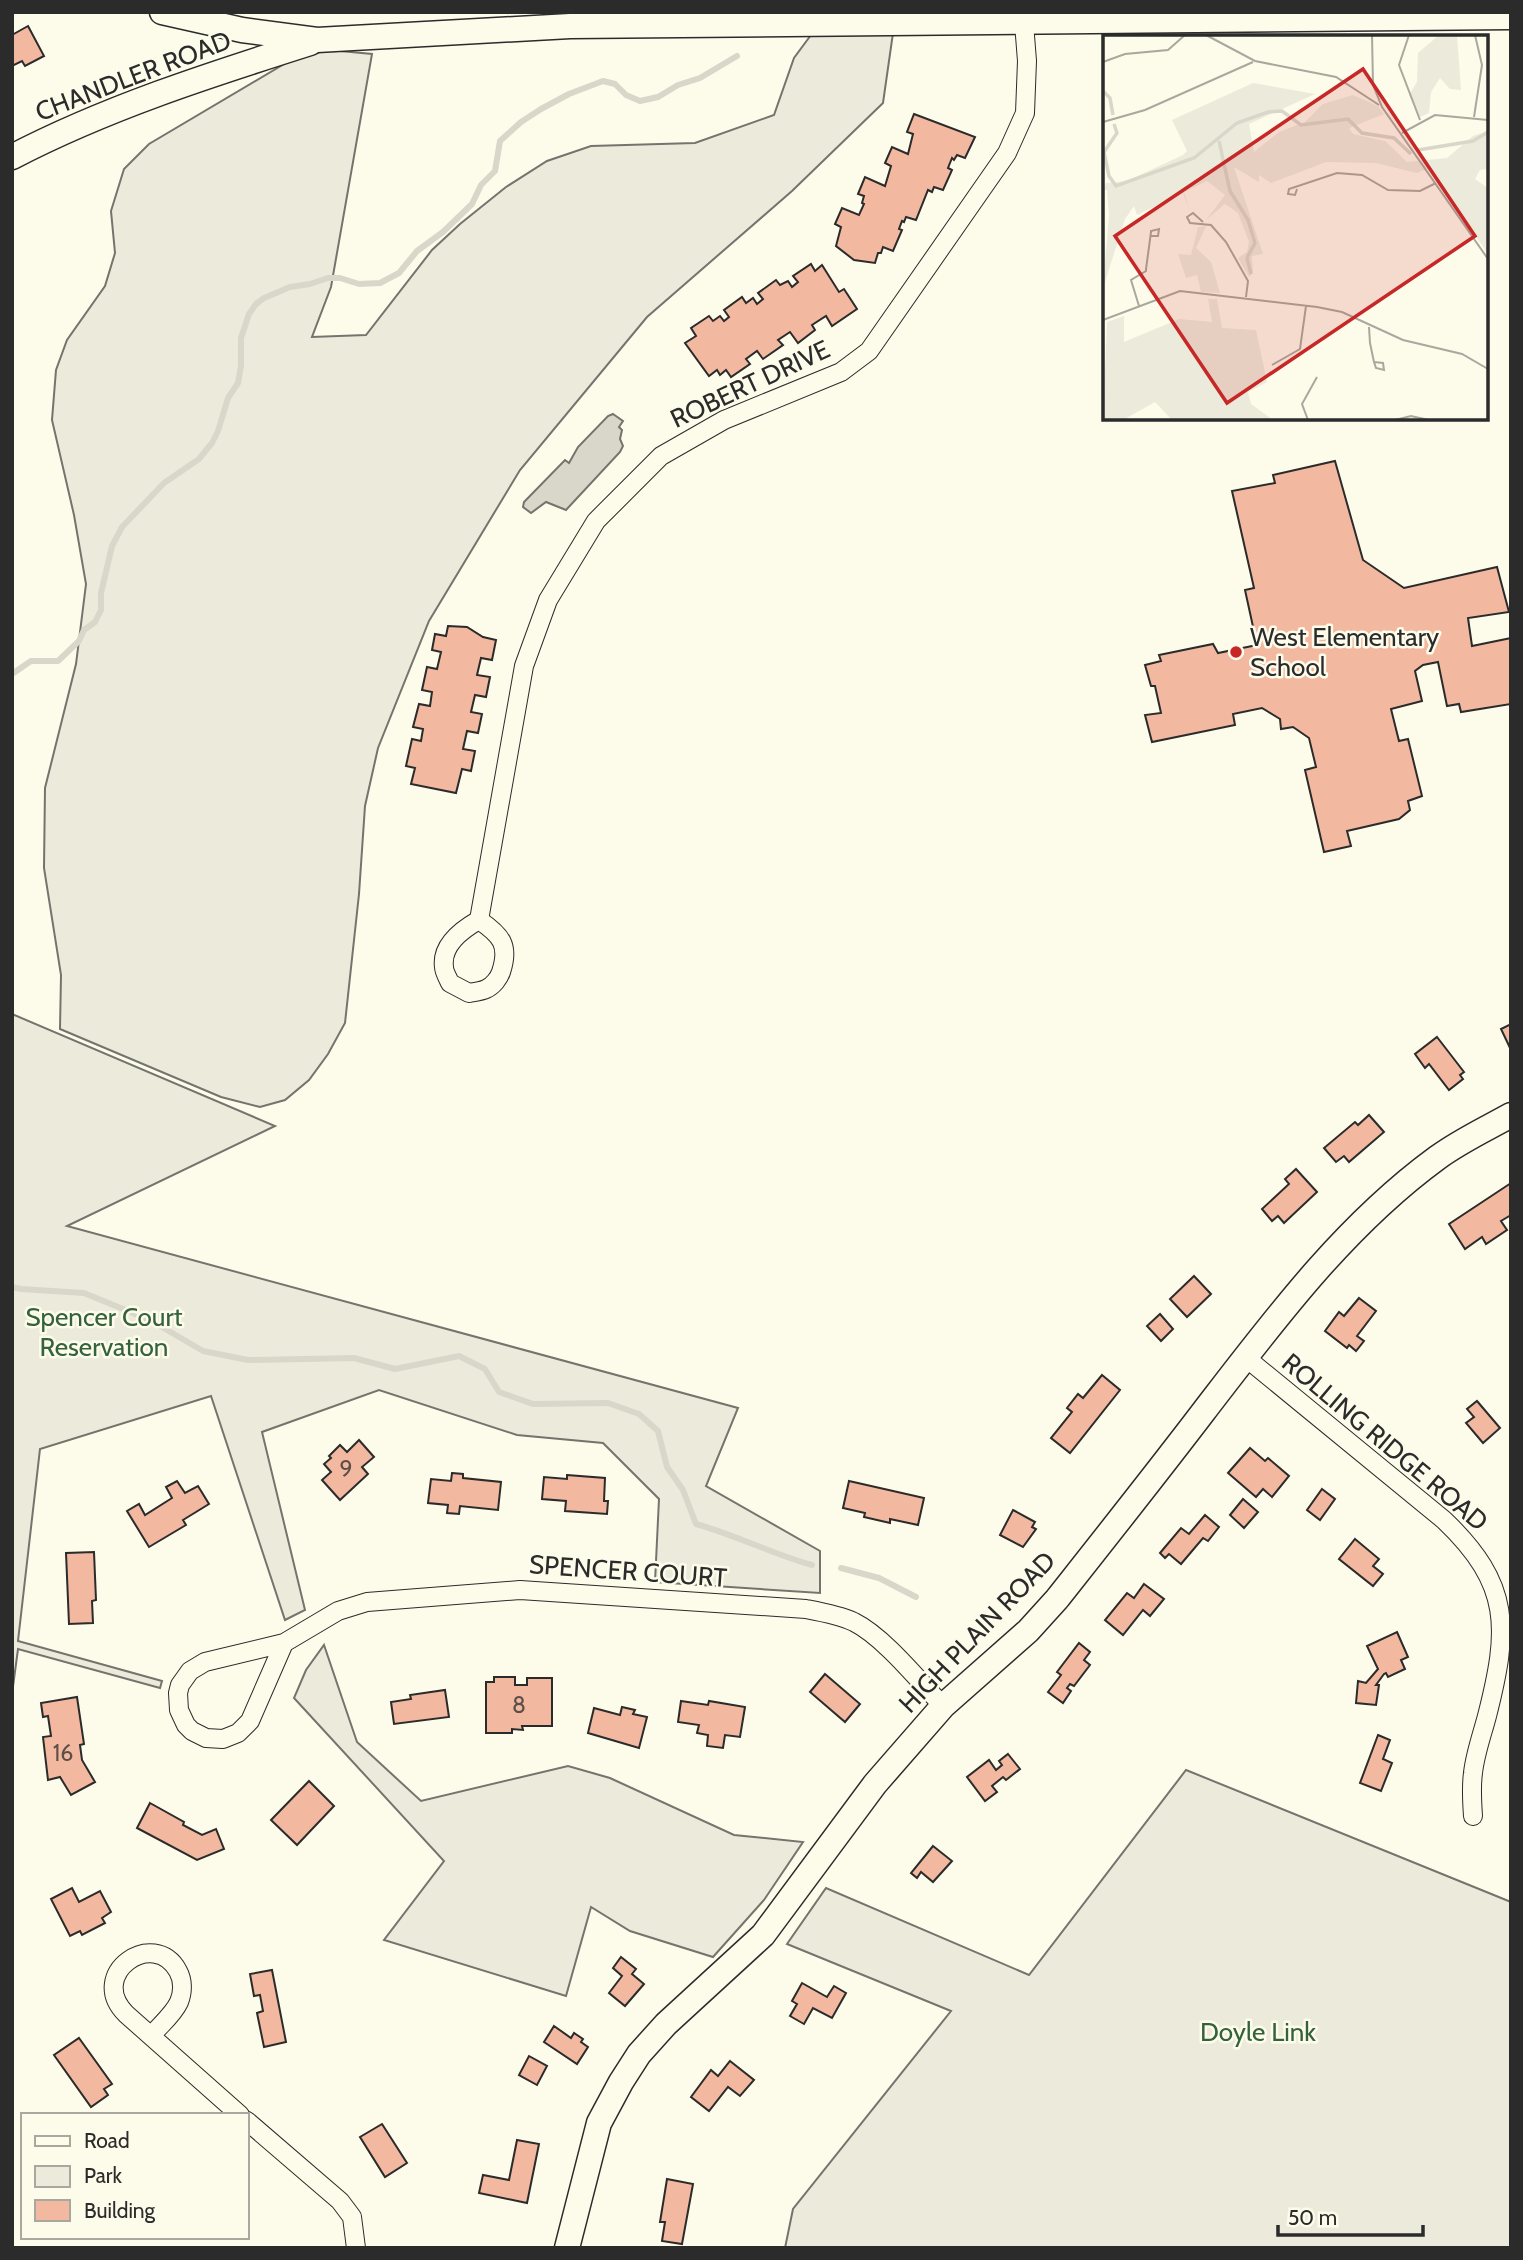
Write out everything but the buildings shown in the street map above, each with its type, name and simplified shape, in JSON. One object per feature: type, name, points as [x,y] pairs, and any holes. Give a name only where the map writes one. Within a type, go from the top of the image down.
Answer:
[{"type":"main road","points":[[162,12],[242,30],[317,40],[570,19],[1024,23],[1511,17]]},
{"type":"main road","name":"CHANDLER ROAD","points":[[12,157],[100,117],[219,72],[317,40]]},
{"type":"main road","name":"HIGH PLAIN ROAD","points":[[567,2248],[599,2123],[633,2063],[666,2024],[763,1935],[875,1784],[943,1706],[1019,1639],[1057,1600],[1298,1291],[1389,1196],[1440,1156],[1511,1115]]},
{"type":"street","name":"ROBERT DRIVE","points":[[479,920],[524,666],[548,600],[596,521],[661,456],[724,419],[841,372],[869,351],[1007,153],[1025,113],[1027,61],[1024,23]]},
{"type":"street","name":"ROLLING RIDGE ROAD","points":[[1245,1357],[1444,1520],[1472,1548],[1493,1582],[1502,1627],[1502,1651],[1472,1775],[1472,1816]]},
{"type":"street","name":"SPENCER COURT","points":[[284,1643],[245,1727],[231,1737],[215,1739],[199,1735],[186,1725],[178,1710],[180,1685],[190,1671],[205,1662],[284,1643],[325,1618],[353,1606],[380,1600],[491,1591],[535,1590],[806,1609],[841,1616],[866,1629],[943,1706]]},
{"type":"street","points":[[151,2036],[177,2006],[182,1985],[178,1971],[168,1960],[147,1953],[126,1961],[117,1973],[114,1995],[121,2009],[151,2036],[238,2113]]},
{"type":"street","points":[[248,2122],[340,2201],[352,2217],[356,2248]]},
{"type":"green space","points":[[828,12],[896,12],[883,103],[792,191],[647,317],[520,470],[429,621],[378,748],[365,806],[359,894],[345,1023],[328,1054],[309,1080],[285,1100],[260,1107],[221,1097],[60,1029],[61,975],[44,868],[45,788],[76,664],[86,584],[74,515],[52,420],[56,370],[67,340],[105,286],[115,253],[111,211],[124,169],[149,144],[296,57],[329,50],[372,54],[331,287],[312,337],[366,335],[432,250],[506,187],[547,161],[591,146],[695,143],[774,115],[794,58]]},
{"type":"green space","name":"Spencer Court Reservation","points":[[12,1014],[275,1126],[67,1226],[738,1408],[706,1486],[820,1551],[820,1593],[655,1582],[659,1499],[603,1443],[517,1435],[379,1390],[262,1432],[305,1610],[285,1620],[211,1396],[40,1449],[18,1641],[162,1681],[160,1688],[18,1649],[12,1694]]},
{"type":"green space","points":[[324,1645],[357,1742],[421,1801],[568,1766],[610,1778],[734,1835],[803,1842],[764,1900],[713,1957],[630,1931],[591,1907],[566,1996],[384,1940],[444,1861],[294,1698],[306,1670]]},
{"type":"green space","name":"Doyle Link","points":[[1186,1770],[1511,1902],[1511,2248],[785,2248],[793,2209],[951,2011],[787,1944],[826,1888],[1029,1975]]},
{"type":"shaded area","points":[[613,414],[623,421],[619,427],[622,430],[620,439],[623,446],[566,510],[546,502],[531,513],[523,507],[524,502],[565,460],[569,463],[578,447]]},
{"type":"waterway","points":[[12,674],[31,661],[58,661],[79,641],[84,630],[95,622],[101,610],[101,593],[112,546],[122,527],[164,483],[199,459],[212,443],[228,398],[238,383],[241,338],[249,314],[256,304],[290,287],[328,278],[340,278],[359,284],[380,283],[399,273],[417,251],[443,232],[472,204],[481,185],[495,171],[500,141],[521,122],[569,94],[603,81],[615,84],[626,95],[640,101],[658,97],[678,85],[700,78],[737,56]]},
{"type":"waterway","points":[[12,1287],[84,1293],[150,1320],[203,1351],[248,1360],[354,1358],[395,1369],[459,1356],[485,1369],[499,1392],[533,1404],[608,1403],[639,1414],[658,1431],[667,1467],[683,1490],[696,1524],[812,1565]]},
{"type":"waterway","points":[[841,1568],[879,1578],[916,1597]]},
{"type":"place","name":"West Elementary School","points":[[1236,652]]}]
